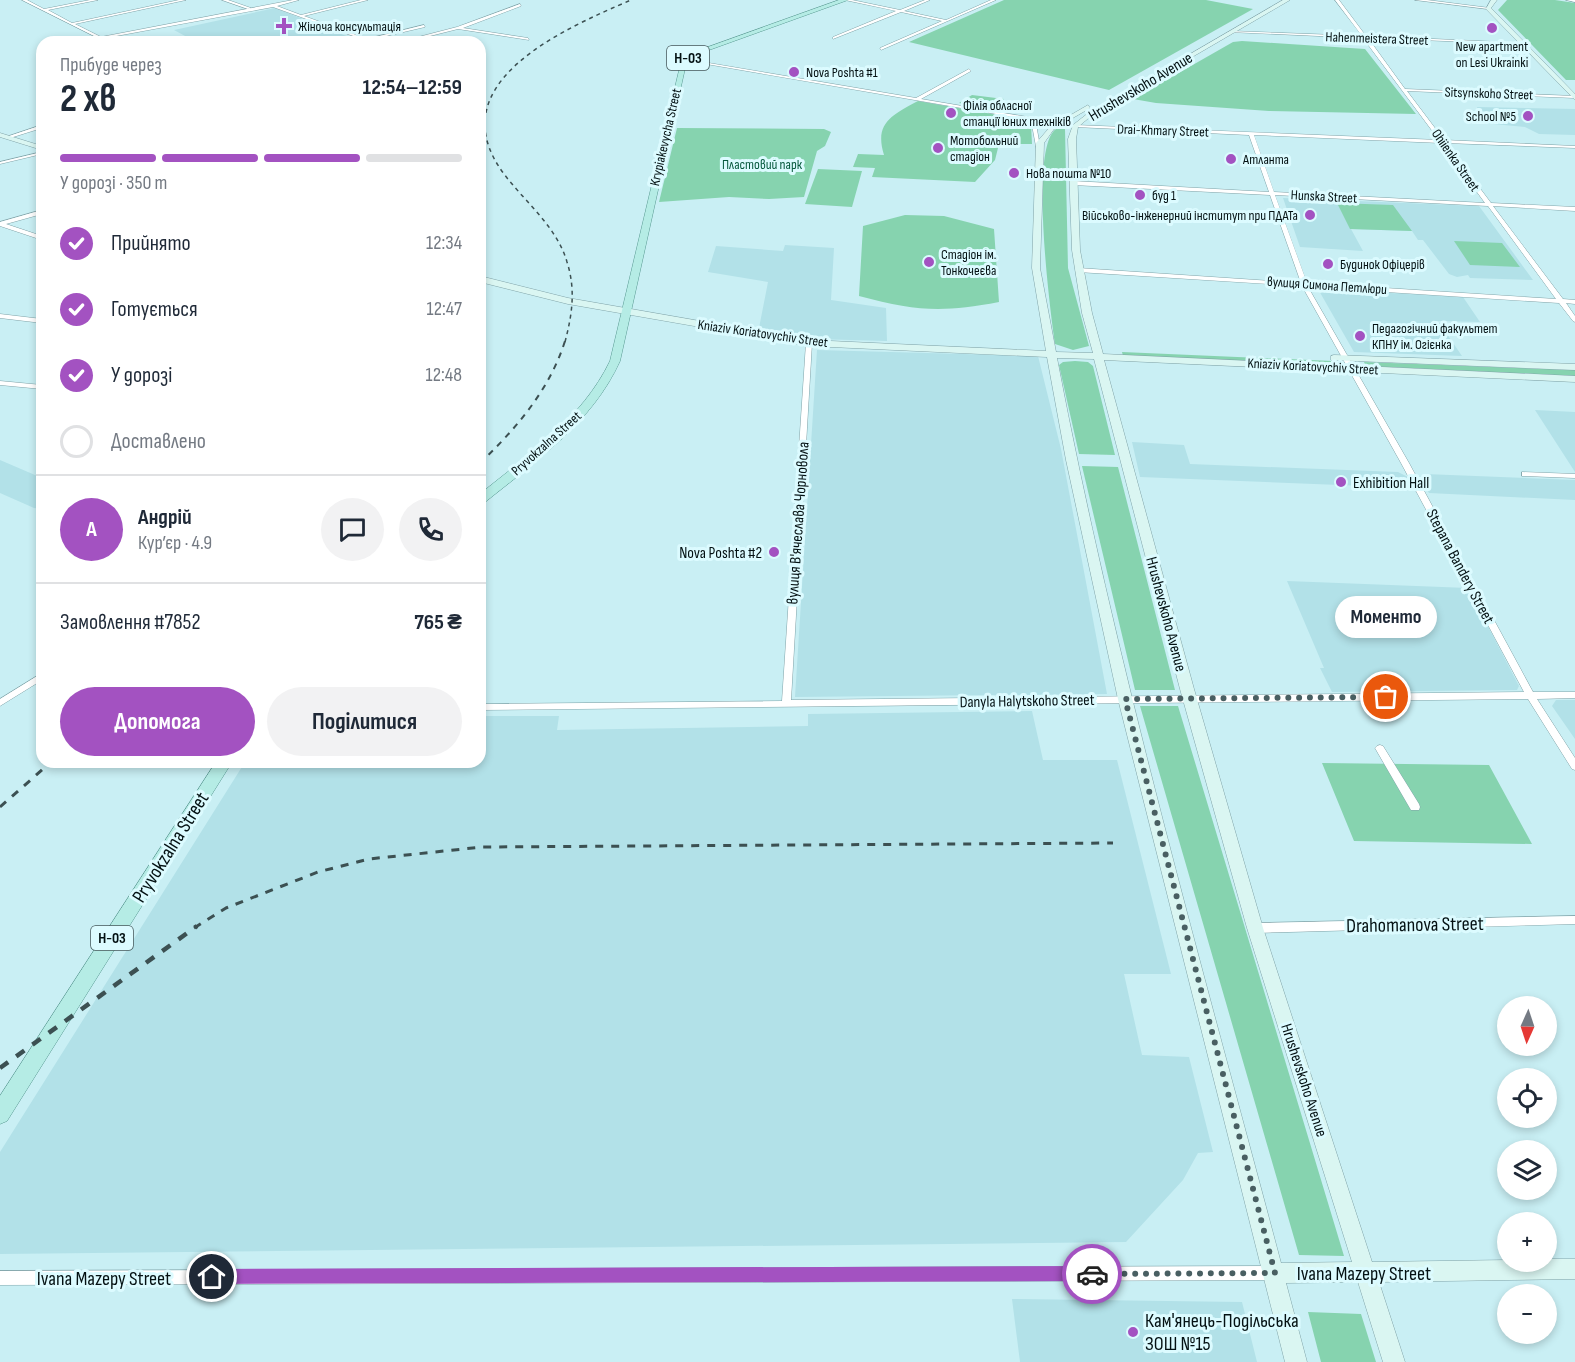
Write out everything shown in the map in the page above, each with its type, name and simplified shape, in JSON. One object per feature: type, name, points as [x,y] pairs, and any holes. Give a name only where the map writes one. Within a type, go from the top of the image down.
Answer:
[{"type":"main road","name":"Н-03","points":[[685,60],[696,53],[846,0]]},
{"type":"main road","name":"Hrushevskoho Avenue","points":[[1275,0],[1058,124],[1043,136],[1040,154],[1036,268],[1071,460],[1125,699],[1275,1273],[1296,1362]]},
{"type":"main road","name":"Hrushevskoho Avenue","points":[[1287,0],[1089,115],[1076,126],[1072,139],[1078,270],[1190,699],[1256,928],[1394,1362]]},
{"type":"main road","points":[[1490,4],[1522,43],[1575,97]]},
{"type":"main road","name":"Krypiakevycha Street","points":[[626,312],[680,69],[685,60]]},
{"type":"main road","points":[[4,136],[36,146]]},
{"type":"main road","name":"Kniaziv Koriatovychiv Street","points":[[486,280],[568,301],[809,343],[1051,352],[1346,358],[1575,367]]},
{"type":"main road","name":"Pryvokzalna Street","points":[[486,495],[576,419],[609,378],[626,312]]},
{"type":"main road","name":"Kniaziv Koriatovychiv Street","points":[[1098,353],[1575,379]]},
{"type":"main road","name":"Pryvokzalna Street","points":[[0,1114],[220,768]]},
{"type":"main road","name":"Ivana Mazepy Street","points":[[1275,1273],[1575,1269]]},
{"type":"street","points":[[24,0],[96,36]]},
{"type":"street","points":[[44,10],[96,0]]},
{"type":"street","points":[[71,24],[184,0]]},
{"type":"street","points":[[224,0],[251,9]]},
{"type":"street","points":[[110,36],[297,0]]},
{"type":"street","points":[[300,16],[366,0]]},
{"type":"street","points":[[846,0],[946,21]]},
{"type":"street","points":[[834,38],[928,0]]},
{"type":"street","points":[[881,49],[994,0]]},
{"type":"street","name":"Ohiienka Street","points":[[1336,0],[1575,320]]},
{"type":"street","points":[[1418,0],[1490,4]]},
{"type":"street","points":[[1449,0],[1490,4]]},
{"type":"street","points":[[1568,0],[1575,1]]},
{"type":"street","points":[[425,36],[458,28],[520,5]]},
{"type":"street","points":[[273,6],[355,36]]},
{"type":"street","points":[[386,36],[424,26]]},
{"type":"street","points":[[458,28],[528,39]]},
{"type":"street","name":"Hahenmeistera Street","points":[[1231,32],[1522,43]]},
{"type":"street","name":"Drai-Khmary Street","points":[[685,60],[1076,126],[1575,147]]},
{"type":"street","points":[[917,99],[969,70]]},
{"type":"street","name":"Sitsynskoho Street","points":[[1404,90],[1575,97]]},
{"type":"street","points":[[1025,118],[1034,124],[1040,154]]},
{"type":"street","points":[[4,136],[36,128]]},
{"type":"street","name":"Stepana Bandery Street","points":[[1251,133],[1304,284],[1530,695],[1575,766]]},
{"type":"street","points":[[0,163],[36,154]]},
{"type":"street","name":"Hunska Street","points":[[1073,183],[1575,209]]},
{"type":"street","points":[[0,224],[36,214]]},
{"type":"street","points":[[0,224],[36,236]]},
{"type":"street","name":"вулиця Симона Петлюри","points":[[1078,270],[1575,302]]},
{"type":"street","points":[[0,316],[36,320]]},
{"type":"street","name":"вулиця В'ячеслава Чорновола","points":[[786,704],[809,343]]},
{"type":"street","points":[[0,383],[36,386]]},
{"type":"street","points":[[1525,474],[1575,476]]},
{"type":"street","points":[[0,703],[36,680]]},
{"type":"street","name":"Danyla Halytskoho Street","points":[[486,707],[1575,695]]},
{"type":"street","points":[[1380,748],[1414,807]]},
{"type":"street","name":"Drahomanova Street","points":[[1256,928],[1575,920]]},
{"type":"street","name":"Ivana Mazepy Street","points":[[0,1278],[1275,1273]]},
{"type":"shaded area","points":[[275,8],[346,36],[185,36],[174,30]]},
{"type":"shaded area","name":"School №5","points":[[1477,107],[1575,109],[1575,135],[1539,134],[1525,127],[1483,123]]},
{"type":"shaded area","points":[[1283,198],[1479,206],[1533,280],[1470,278],[1468,275],[1457,277],[1449,274],[1423,240],[1418,240],[1412,231],[1351,229],[1363,251],[1300,247]]},
{"type":"shaded area","points":[[785,245],[834,248],[831,300],[886,308],[887,341],[814,339],[759,328],[768,282],[708,272],[716,246],[783,251]]},
{"type":"shaded area","points":[[1318,289],[1463,297],[1480,322],[1438,321],[1462,356],[1354,352]]},
{"type":"shaded area","points":[[817,350],[1038,356],[1061,449],[1107,694],[795,697]]},
{"type":"shaded area","points":[[1535,410],[1575,412],[1575,472]]},
{"type":"shaded area","points":[[1132,442],[1184,445],[1190,464],[1398,472],[1408,477],[1415,488],[1140,477]]},
{"type":"shaded area","points":[[0,460],[36,475],[36,508],[0,493]]},
{"type":"shaded area","points":[[1425,474],[1575,480],[1575,500],[1429,493],[1421,478]]},
{"type":"shaded area","points":[[1287,581],[1468,588],[1519,686],[1517,690],[1332,692],[1320,668],[1324,668]]},
{"type":"shaded area","points":[[1556,700],[1575,700],[1575,739],[1552,706]]},
{"type":"shaded area","points":[[1032,711],[1043,760],[1117,760],[1171,974],[1124,974],[1142,1055],[1189,1057],[1213,1152],[1198,1153],[1183,1180],[1126,1242],[0,1254],[0,1152],[241,768],[486,768],[486,716],[559,716],[557,730],[808,726],[808,714]]},
{"type":"shaded area","name":"Кам'янець-Подільська ЗОШ №15","points":[[1012,1299],[1242,1302],[1257,1362],[1020,1362]]},
{"type":"green space","points":[[1004,0],[1206,0],[1253,9],[1109,90],[909,42]]},
{"type":"green space","points":[[1507,0],[1555,0],[1575,3],[1575,80],[1566,80],[1498,10]]},
{"type":"green space","points":[[1233,42],[1365,49],[1416,114],[1269,111],[1156,103],[1133,99]]},
{"type":"green space","points":[[972,95],[1004,99],[995,104],[1004,107],[998,110],[959,103]]},
{"type":"green space","name":"Мотобольний стадіон","points":[[918,101],[1026,120],[1031,124],[1032,144],[999,144],[995,160],[975,182],[872,177],[875,168],[853,167],[858,154],[884,155],[881,135],[888,121]]},
{"type":"green space","name":"Пластовий парк","points":[[677,128],[824,129],[831,132],[825,146],[817,151],[804,197],[769,199],[729,197],[659,202]]},
{"type":"green space","points":[[1056,129],[1065,129],[1068,268],[1089,346],[1073,350],[1055,344],[1046,266],[1042,196],[1044,166],[1048,142]]},
{"type":"green space","points":[[818,169],[862,171],[852,207],[805,204]]},
{"type":"green space","points":[[1337,203],[1393,205],[1412,231],[1350,229]]},
{"type":"green space","name":"Стадіон ім. Тонкочеєва","points":[[905,215],[944,216],[994,229],[999,302],[961,308],[929,309],[897,305],[859,296],[863,226]]},
{"type":"green space","points":[[1454,241],[1502,243],[1520,267],[1470,265]]},
{"type":"green space","points":[[1122,352],[1333,361],[1335,365],[1123,356]]},
{"type":"green space","points":[[1063,362],[1088,362],[1093,366],[1115,455],[1079,454],[1059,365]]},
{"type":"green space","points":[[1364,362],[1575,370],[1575,376],[1366,366]]},
{"type":"green space","points":[[1082,466],[1118,467],[1175,690],[1135,690]]},
{"type":"green space","points":[[1140,706],[1178,706],[1344,1256],[1299,1255]]},
{"type":"green space","points":[[1322,763],[1489,765],[1532,844],[1354,841]]},
{"type":"green space","points":[[1308,1312],[1361,1314],[1376,1362],[1321,1362]]},
{"type":"railway","points":[[565,342],[572,302],[567,262],[556,237],[504,174],[487,142],[486,112],[497,86],[518,63],[544,43],[574,26],[631,0]]},
{"type":"railway","points":[[486,457],[519,422],[541,392],[559,359],[565,341]]},
{"type":"railway","points":[[0,807],[44,768]]},
{"type":"railway","points":[[196,927],[226,908],[318,872],[369,859],[482,847],[1113,843]]},
{"type":"railway","points":[[0,1068],[196,927]]},
{"type":"way so far","points":[[1092,1274],[1275,1273],[1125,699],[1386,697]]},
{"type":"place","name":"Жіноча консультація","points":[[284,26]]},
{"type":"place","name":"New apartment on Lesi Ukrainki","points":[[1492,28]]},
{"type":"place","name":"Nova Poshta #1","points":[[794,72]]},
{"type":"place","name":"Філія обласної станції юних техніків","points":[[951,113]]},
{"type":"place","name":"School №5","points":[[1528,116]]},
{"type":"place","name":"Мотобольний стадіон","points":[[938,148]]},
{"type":"place","name":"Атланта","points":[[1231,159]]},
{"type":"place","name":"Нова пошта №10","points":[[1014,173]]},
{"type":"place","name":"буд 1","points":[[1140,195]]},
{"type":"place","name":"Військово-інженерний інститут при ПДАТа","points":[[1310,215]]},
{"type":"place","name":"Стадіон ім. Тонкочеєва","points":[[929,262]]},
{"type":"place","name":"Будинок Офіцерів","points":[[1328,264]]},
{"type":"place","name":"Педагогічний факультет КПНУ ім. Огієнка","points":[[1360,336]]},
{"type":"place","name":"Exhibition Hall","points":[[1341,482]]},
{"type":"place","name":"Nova Poshta #2","points":[[774,552]]},
{"type":"place","name":"Моменто","points":[[1386,697]]},
{"type":"place","name":"Кам'янець-Подільська ЗОШ №15","points":[[1133,1332]]},
{"type":"route","points":[[212,1277],[1092,1274]]}]
